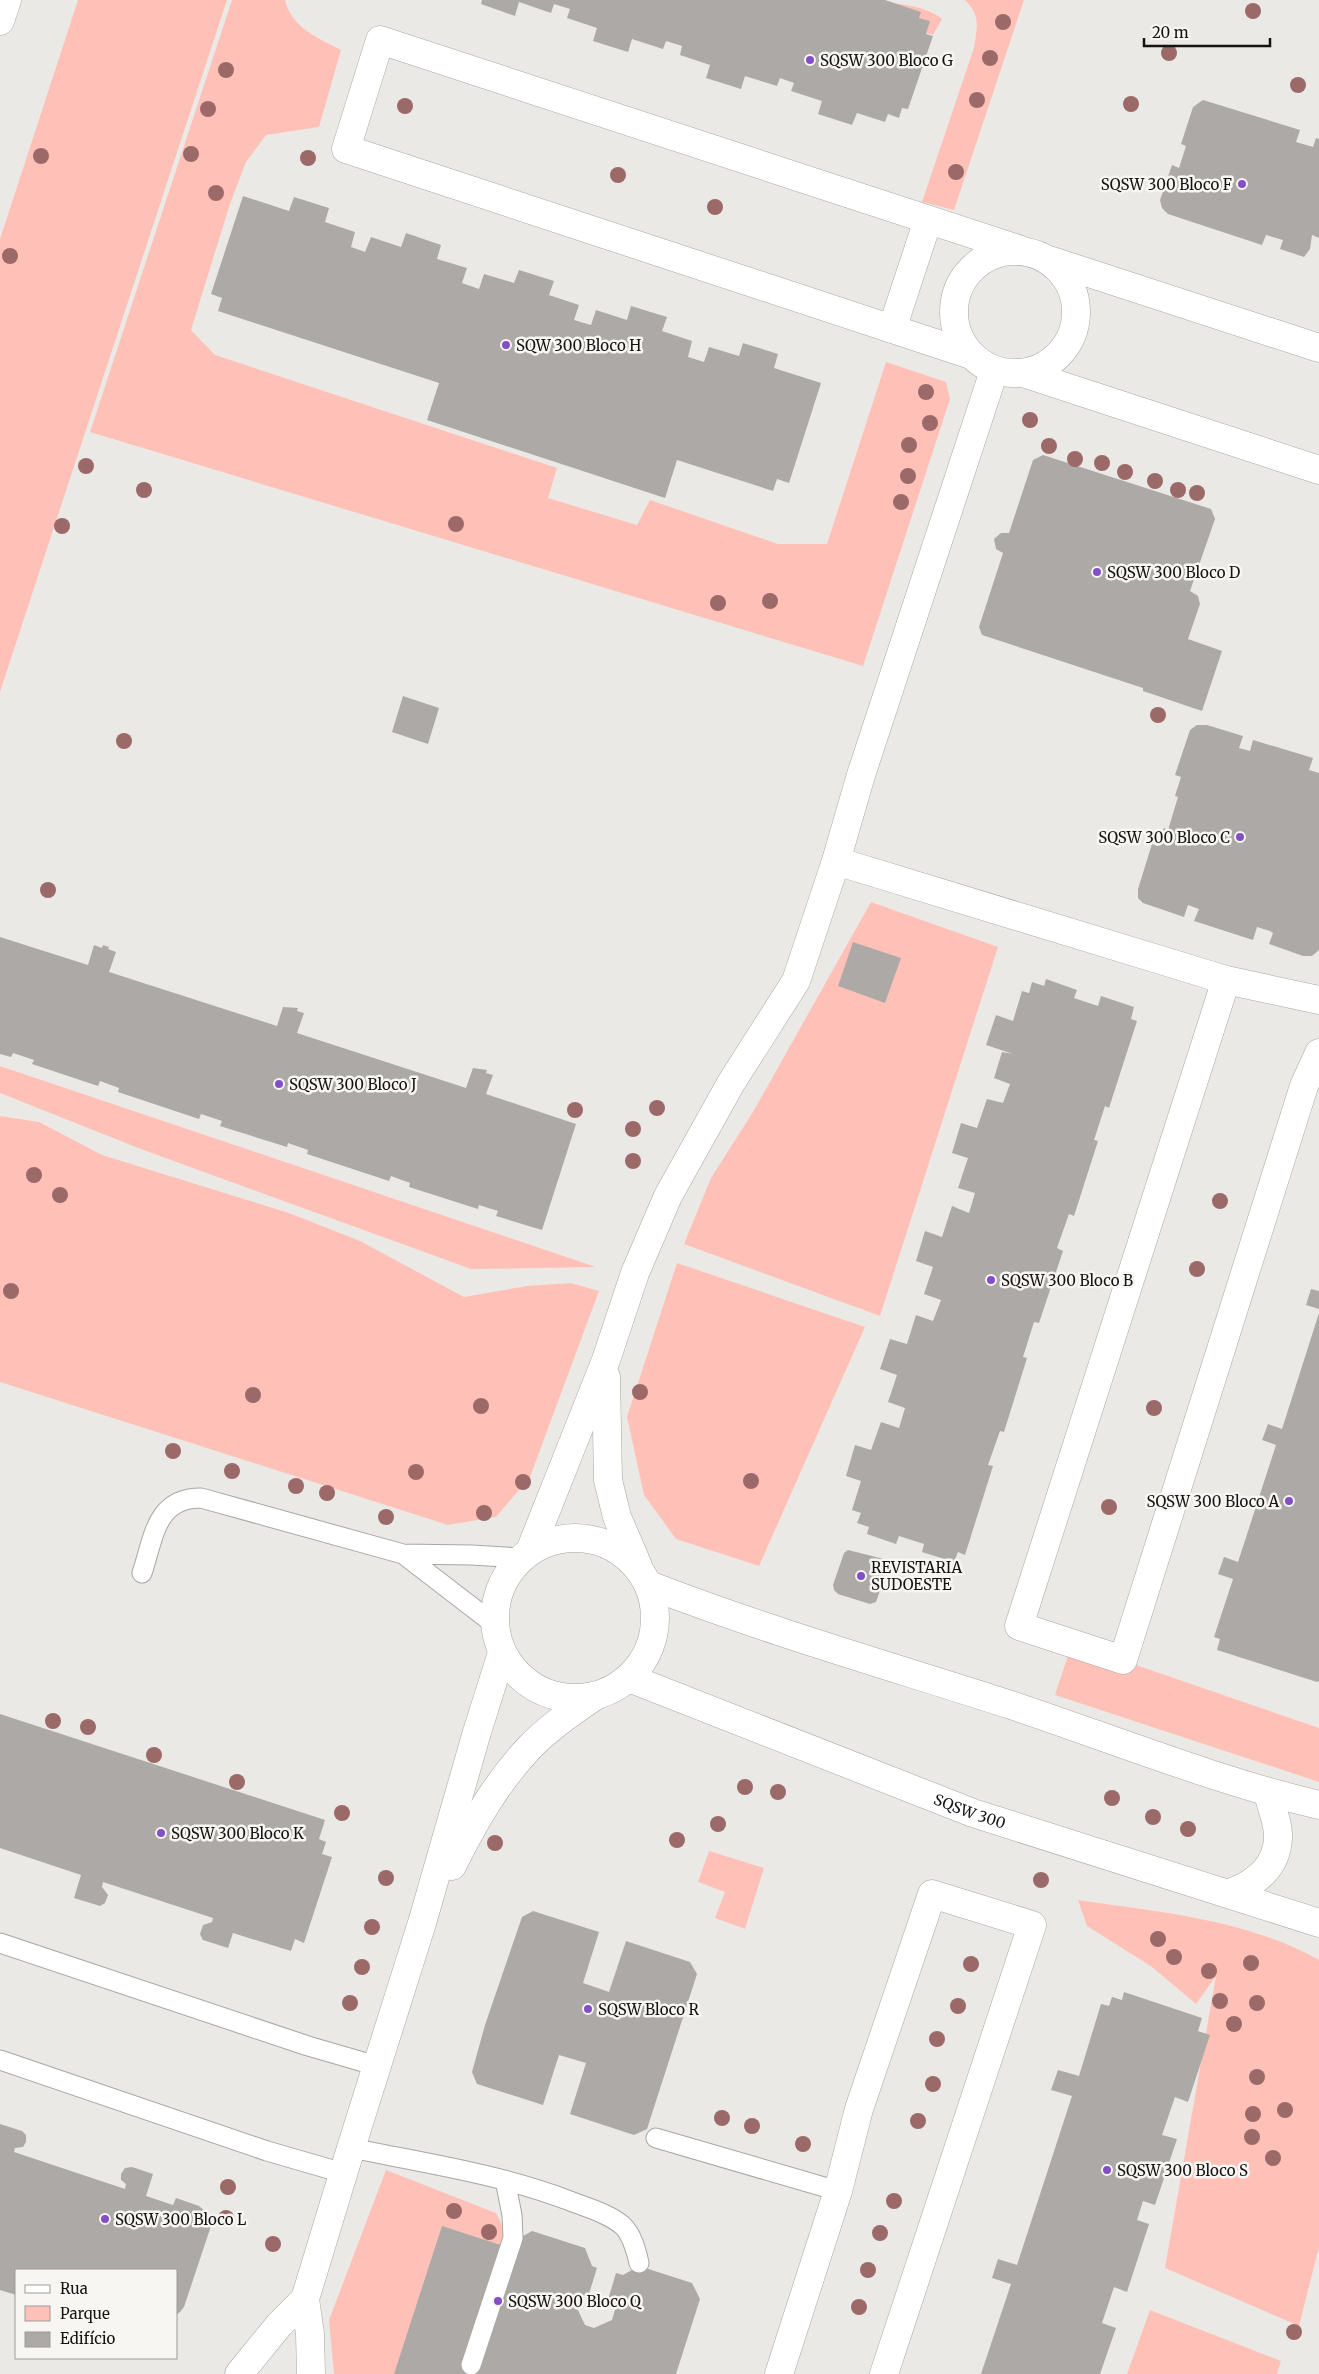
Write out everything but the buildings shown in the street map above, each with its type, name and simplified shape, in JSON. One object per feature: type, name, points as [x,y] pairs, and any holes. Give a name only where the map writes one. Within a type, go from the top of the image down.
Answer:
[{"type":"street","points":[[0,21],[7,0]]},
{"type":"street","points":[[1319,348],[380,40],[346,149],[968,354],[994,371],[1023,374],[1319,470]]},
{"type":"street","points":[[892,329],[928,220]]},
{"type":"street","points":[[968,354],[954,328],[954,298],[967,272],[991,254],[1021,250]]},
{"type":"street","points":[[1023,374],[1051,362],[1070,340],[1077,310],[1070,282],[1049,260]]},
{"type":"street","points":[[526,1555],[606,1360],[635,1273],[668,1196],[731,1083],[796,981],[836,861],[861,775],[994,371]]},
{"type":"street","points":[[836,861],[1226,980],[1319,1000]]},
{"type":"street","points":[[1226,980],[1019,1626],[1123,1660],[1304,1086],[1319,1053]]},
{"type":"street","points":[[422,1923],[468,1833],[500,1782],[530,1747],[555,1725],[595,1696],[613,1689],[629,1678],[645,1658],[654,1634],[656,1609],[617,1517],[608,1480],[606,1360]]},
{"type":"street","points":[[595,1696],[568,1698],[541,1690],[519,1675],[502,1653],[494,1624],[496,1600],[505,1577],[526,1555],[558,1539],[589,1538],[617,1549],[644,1577],[758,1625],[1013,1706],[1268,1793],[1319,1805]]},
{"type":"street","points":[[311,2374],[310,2334],[305,2299],[422,1923],[477,1732],[502,1653]]},
{"type":"street","name":"SQSW 300","points":[[629,1678],[973,1813],[1230,1893],[1319,1923]]},
{"type":"street","points":[[1230,1893],[1248,1887],[1262,1877],[1274,1857],[1278,1838],[1268,1793]]},
{"type":"street","points":[[779,2374],[838,2191],[859,2109],[932,1894],[1032,1924],[884,2374]]},
{"type":"street","points":[[238,2374],[279,2324],[305,2299]]},
{"type":"lane","points":[[142,1573],[165,1510],[175,1502],[187,1498],[201,1498],[403,1554],[526,1555]]},
{"type":"lane","points":[[403,1554],[494,1624]]},
{"type":"lane","points":[[0,1943],[308,2046],[377,2066]]},
{"type":"lane","points":[[0,2060],[267,2151],[504,2180],[547,2192],[604,2214],[623,2226],[634,2244],[639,2263]]},
{"type":"lane","points":[[656,2138],[838,2191]]},
{"type":"lane","points":[[471,2365],[513,2238],[512,2214],[504,2180]]},
{"type":"green space","points":[[78,0],[227,0],[0,692],[0,239]]},
{"type":"green space","points":[[232,0],[285,0],[293,18],[299,25],[341,50],[319,127],[266,135],[246,162],[230,204],[191,330],[215,355],[557,468],[548,498],[637,525],[650,500],[778,544],[827,544],[886,362],[946,382],[950,399],[863,666],[90,432]]},
{"type":"green space","points":[[827,0],[888,2],[920,8],[942,19],[933,35]]},
{"type":"green space","points":[[965,0],[1024,0],[954,210],[922,202],[974,48],[977,27],[976,16]]},
{"type":"green space","points":[[871,902],[998,947],[880,1316],[684,1244],[711,1178],[753,1112]]},
{"type":"green space","points":[[0,1066],[596,1267],[471,1269],[138,1148],[0,1093]]},
{"type":"green space","points":[[0,1116],[39,1122],[102,1155],[289,1213],[360,1241],[464,1297],[527,1286],[571,1283],[599,1291],[530,1477],[496,1517],[448,1525],[0,1382]]},
{"type":"green space","points":[[677,1263],[865,1327],[759,1566],[676,1539],[644,1495],[627,1417]]},
{"type":"green space","points":[[1072,1643],[1319,1728],[1319,1782],[1055,1695]]},
{"type":"green space","points":[[709,1851],[764,1868],[745,1929],[715,1918],[725,1892],[698,1882]]},
{"type":"green space","points":[[1078,1900],[1171,1913],[1232,1926],[1291,1946],[1319,1960],[1319,2247],[1299,2326],[1165,2268],[1216,1976],[1196,2004],[1152,1967],[1087,1926]]},
{"type":"green space","points":[[386,2170],[496,2213],[516,2252],[474,2374],[334,2374],[329,2320]]},
{"type":"green space","points":[[1150,2310],[1281,2361],[1277,2374],[1127,2374]]},
{"type":"place","name":"SQSW 300 Bloco G","points":[[810,60]]},
{"type":"place","name":"SQSW 300 Bloco F","points":[[1242,184]]},
{"type":"place","name":"SQW 300 Bloco H","points":[[506,345]]},
{"type":"place","name":"SQSW 300 Bloco D","points":[[1097,572]]},
{"type":"place","name":"SQSW 300 Bloco C","points":[[1240,837]]},
{"type":"place","name":"SQSW 300 Bloco J","points":[[279,1084]]},
{"type":"place","name":"SQSW 300 Bloco B","points":[[991,1280]]},
{"type":"place","name":"SQSW 300 Bloco A","points":[[1289,1501]]},
{"type":"place","name":"REVISTARIA SUDOESTE","points":[[861,1576]]},
{"type":"place","name":"SQSW 300 Bloco K","points":[[161,1833]]},
{"type":"place","name":"SQSW Bloco R","points":[[588,2009]]},
{"type":"place","name":"SQSW 300 Bloco S","points":[[1107,2170]]},
{"type":"place","name":"SQSW 300 Bloco L","points":[[105,2219]]},
{"type":"place","name":"SQSW 300 Bloco Q","points":[[498,2301]]}]
